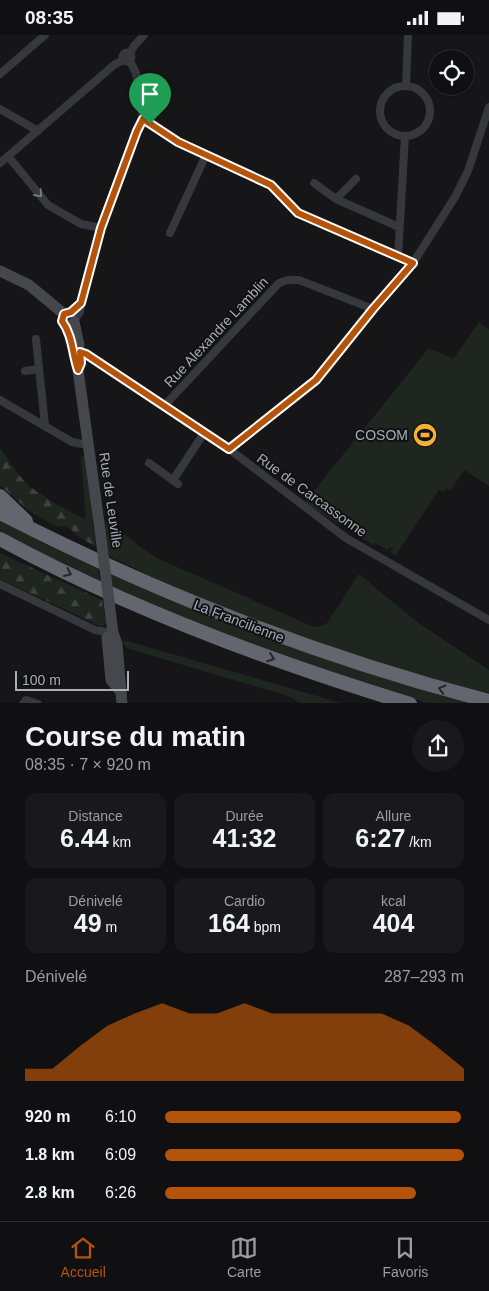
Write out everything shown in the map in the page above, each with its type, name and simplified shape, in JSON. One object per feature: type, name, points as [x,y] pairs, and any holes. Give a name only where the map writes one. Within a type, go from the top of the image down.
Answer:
[{"type":"highway","points":[[0,496],[38,533]]},
{"type":"highway","name":"La Francilienne","points":[[0,513],[38,533],[158,588],[281,637],[377,670],[489,701]]},
{"type":"highway","name":"La Francilienne","points":[[0,539],[147,609],[225,641],[320,675],[410,703]]},
{"type":"highway","points":[[0,544],[24,552]]},
{"type":"street","points":[[0,74],[45,35]]},
{"type":"street","points":[[0,163],[114,65],[127,58],[144,35]]},
{"type":"street","points":[[406,85],[408,35]]},
{"type":"street","points":[[0,271],[29,285],[70,318],[80,312],[101,228],[143,119],[136,73],[127,58]]},
{"type":"street","points":[[406,85],[422,92],[430,107],[430,116],[421,131],[405,136],[397,135],[384,125],[379,110],[385,95],[398,86],[406,85]]},
{"type":"street","points":[[229,449],[316,380],[413,263],[455,197],[468,171],[489,107]]},
{"type":"street","points":[[0,109],[38,131]]},
{"type":"street","points":[[143,119],[178,142],[271,185],[298,213],[413,263]]},
{"type":"street","points":[[398,257],[405,136]]},
{"type":"street","points":[[170,233],[206,155]]},
{"type":"street","points":[[8,156],[48,205],[81,224],[101,228]]},
{"type":"street","points":[[336,199],[356,179]]},
{"type":"street","points":[[314,183],[336,199],[399,227]]},
{"type":"street","name":"Rue Alexandre Lamblin","points":[[165,405],[279,283],[288,279],[299,280],[373,309]]},
{"type":"street","name":"Rue de Leuville","points":[[70,318],[81,363],[78,370],[113,633],[117,644],[121,698]]},
{"type":"street","points":[[36,339],[45,426]]},
{"type":"street","name":"Rue de Carcassonne","points":[[77,351],[86,354],[229,449],[346,538],[489,620]]},
{"type":"street","points":[[26,371],[39,369]]},
{"type":"street","points":[[0,400],[72,442],[88,445]]},
{"type":"street","points":[[149,463],[176,482],[204,433]]},
{"type":"street","points":[[0,584],[95,630],[113,633]]},
{"type":"street","points":[[23,703],[26,700],[38,703]]},
{"type":"green space","name":"COSOM","points":[[479,322],[489,330],[489,486],[464,470],[450,491],[446,488],[444,492],[439,490],[396,555],[390,552],[393,549],[390,547],[387,550],[376,543],[373,545],[304,503],[429,348],[453,359]]},
{"type":"green space","points":[[0,448],[29,486],[54,503],[92,523],[96,547],[75,534],[72,530],[64,526],[57,527],[27,509],[0,485]]},
{"type":"green space","points":[[85,456],[94,533],[92,524],[86,522],[81,457]]},
{"type":"green space","points":[[0,518],[98,567],[100,583],[0,533]]},
{"type":"green space","points":[[105,521],[159,559],[314,627],[327,623],[359,574],[417,622],[489,670],[489,693],[391,666],[295,635],[155,578],[109,556]]},
{"type":"green space","points":[[0,553],[102,600],[106,624],[100,626],[0,579]]},
{"type":"green space","points":[[111,573],[477,703],[428,703],[376,688],[238,641],[113,589]]},
{"type":"green space","points":[[124,640],[341,703],[300,703],[288,696],[129,649],[122,643]]},
{"type":"place","name":"COSOM","points":[[425,435]]},
{"type":"route","points":[[143,119],[150,124],[178,142],[271,185],[298,213],[413,263],[316,380],[229,449],[165,405],[80,352],[81,363],[78,370],[69,332],[62,321],[64,314],[71,312],[81,303],[101,228],[140,123],[143,119]]}]
